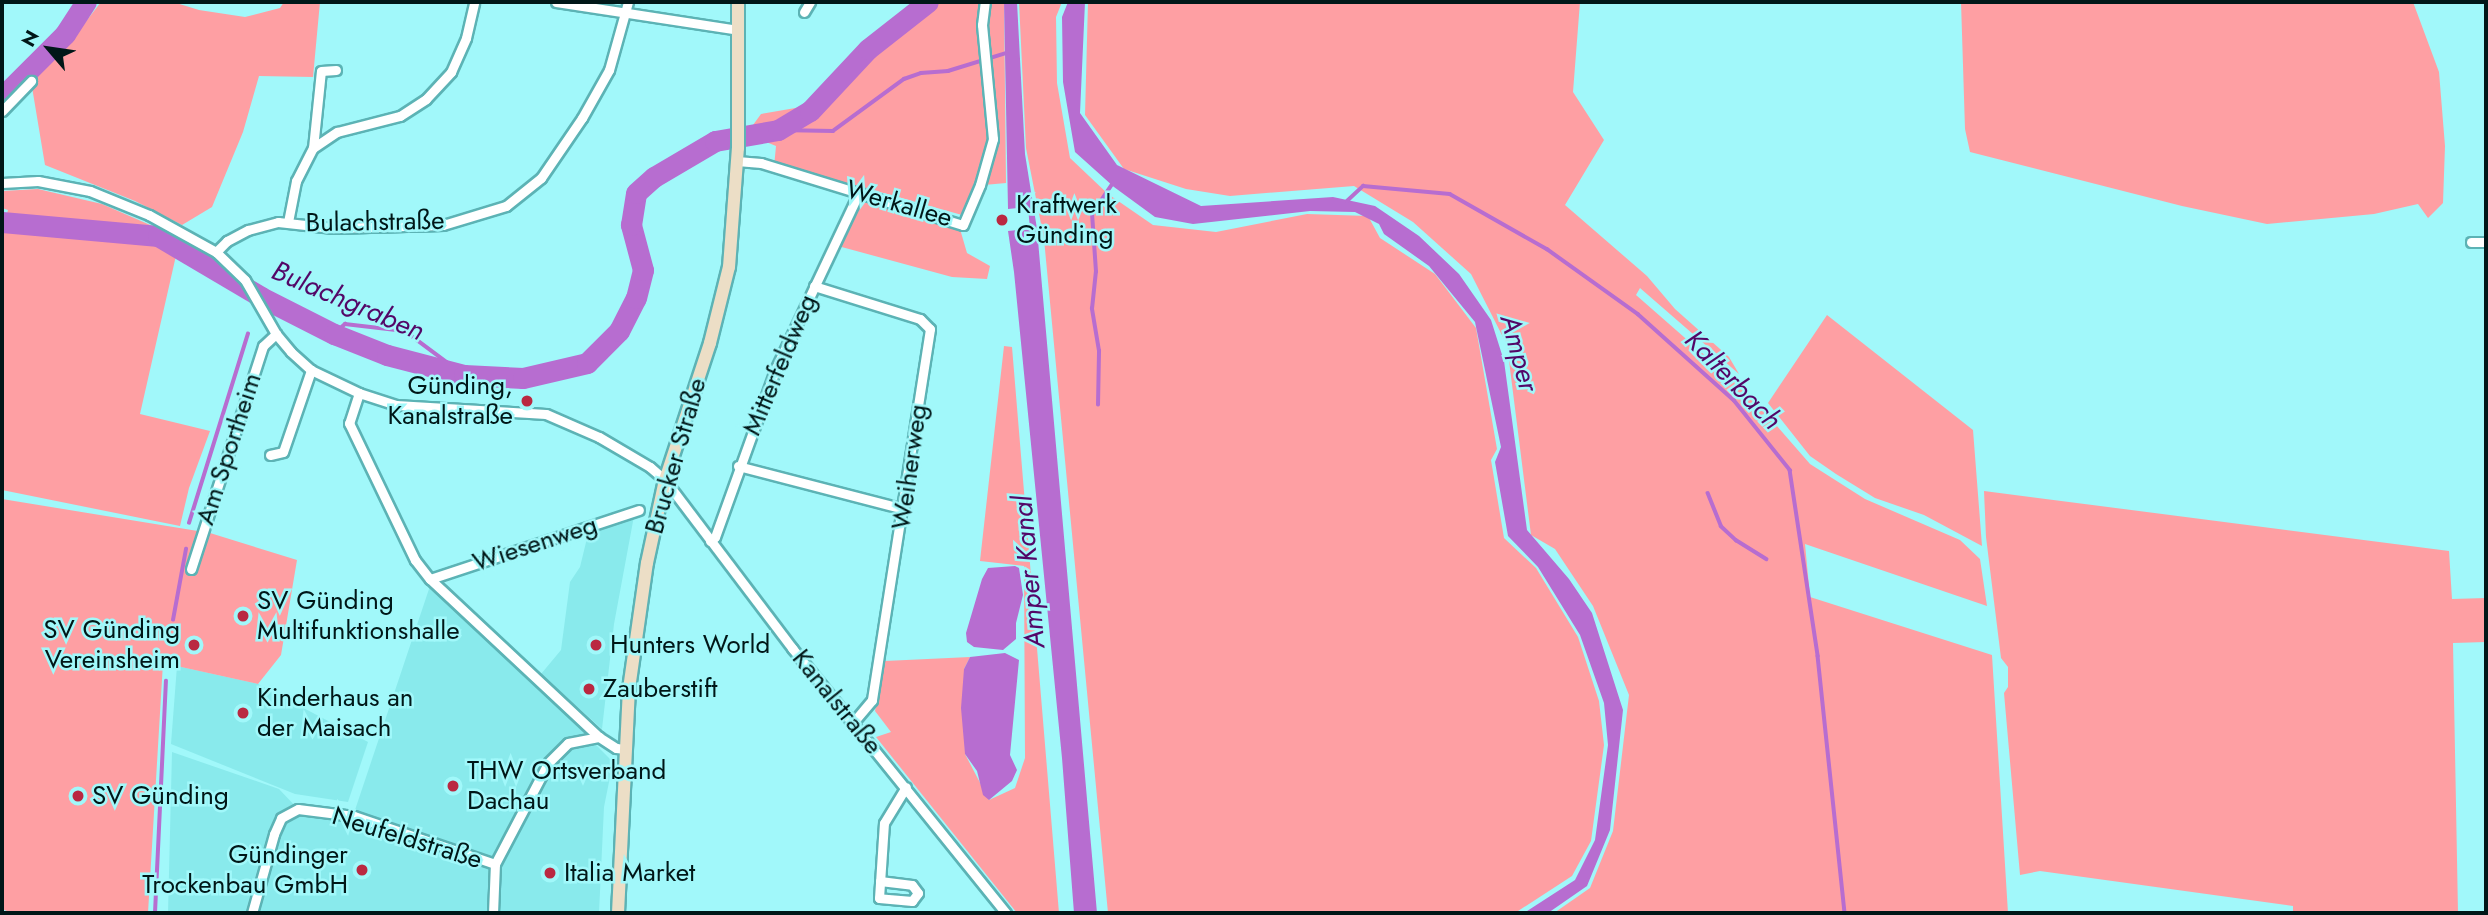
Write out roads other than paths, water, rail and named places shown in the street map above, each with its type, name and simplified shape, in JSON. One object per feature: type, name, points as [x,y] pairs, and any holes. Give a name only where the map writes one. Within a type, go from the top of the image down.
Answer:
[{"type":"main road","name":"Brucker Straße","points":[[618,913],[625,749],[636,631],[649,552],[665,480],[721,305],[734,223],[738,155],[738,2]]},
{"type":"street","points":[[313,148],[337,132],[400,116],[426,99],[451,72],[466,38],[474,2]]},
{"type":"street","points":[[556,2],[738,30]]},
{"type":"street","name":"Bulachstraße","points":[[216,251],[227,241],[248,230],[288,222],[333,228],[443,225],[506,206],[541,178],[582,118],[609,70],[628,2]]},
{"type":"street","points":[[804,12],[810,2]]},
{"type":"street","name":"Werkallee","points":[[738,155],[963,225],[980,185],[993,139],[982,25],[985,2]]},
{"type":"street","points":[[288,222],[296,181],[313,148],[321,71],[336,70]]},
{"type":"street","points":[[2,111],[31,81]]},
{"type":"street","points":[[2,183],[38,181],[90,191],[149,215],[216,251],[244,280],[276,334],[311,370],[284,453],[270,455]]},
{"type":"street","name":"Mitterfeldweg","points":[[710,541],[715,537],[738,466],[775,370],[859,192]]},
{"type":"street","points":[[2471,242],[2486,242]]},
{"type":"street","name":"Weiherweg","points":[[814,286],[920,319],[930,329],[904,509],[872,700],[853,723]]},
{"type":"street","name":"Am Sportheim","points":[[191,569],[263,346],[276,334]]},
{"type":"street","name":"Kanalstraße","points":[[311,370],[359,393],[396,405],[546,414],[618,448],[665,480],[853,723],[1006,913]]},
{"type":"street","points":[[359,393],[349,423],[415,561],[430,579],[599,737],[616,748],[625,749]]},
{"type":"street","points":[[738,466],[904,509]]},
{"type":"street","name":"Wiesenweg","points":[[430,579],[639,510]]},
{"type":"street","name":"Neufeldstraße","points":[[493,913],[495,864],[556,751],[577,739],[599,737]]},
{"type":"street","points":[[880,881],[884,823],[905,786]]},
{"type":"street","name":"Neufeldstraße","points":[[252,913],[281,818],[298,809],[354,816],[495,864]]},
{"type":"waterway","points":[[2,97],[65,34],[86,2]]},
{"type":"waterway","name":"Bulachgraben","points":[[2,222],[158,236],[261,297],[334,334],[387,355],[464,375],[523,378],[587,363],[619,331],[636,298],[643,270],[631,225],[636,193],[654,177],[715,141],[778,130],[810,111],[868,49],[928,2]]},
{"type":"waterway","name":"Bulachgraben","points":[[778,130],[833,131],[904,79],[921,73],[948,71],[1006,53]]},
{"type":"waterway","points":[[1098,405],[1099,351],[1092,309],[1096,272],[1092,214],[1113,183]]},
{"type":"waterway","name":"Kalterbach","points":[[1347,201],[1363,186],[1450,194],[1547,249],[1638,314],[1734,400],[1790,470],[1818,656],[1845,913]]},
{"type":"waterway","points":[[334,334],[345,324],[405,331],[464,375]]},
{"type":"waterway","points":[[189,523],[248,334]]},
{"type":"waterway","points":[[1708,493],[1721,526],[1736,540],[1767,559]]},
{"type":"waterway","points":[[173,620],[186,549]]},
{"type":"waterway","points":[[155,913],[166,681]]},
{"type":"place","name":"Kraftwerk Günding","points":[[1002,220]]},
{"type":"place","name":"Günding, Kanalstraße","points":[[527,401]]},
{"type":"place","name":"SV Günding Multifunktionshalle","points":[[243,616]]},
{"type":"place","name":"SV Günding Vereinsheim","points":[[194,645]]},
{"type":"place","name":"Hunters World","points":[[596,645]]},
{"type":"place","name":"Zauberstift","points":[[589,689]]},
{"type":"place","name":"Kinderhaus an der Maisach","points":[[243,713]]},
{"type":"place","name":"THW Ortsverband Dachau","points":[[453,786]]},
{"type":"place","name":"SV Günding","points":[[78,796]]},
{"type":"place","name":"Gündinger Trockenbau GmbH","points":[[362,870]]},
{"type":"place","name":"Italia Market","points":[[550,873]]},
{"type":"water label","name":"Amper","points":[[1519,353]]},
{"type":"water label","name":"Amper Kanal","points":[[1029,572]]}]
